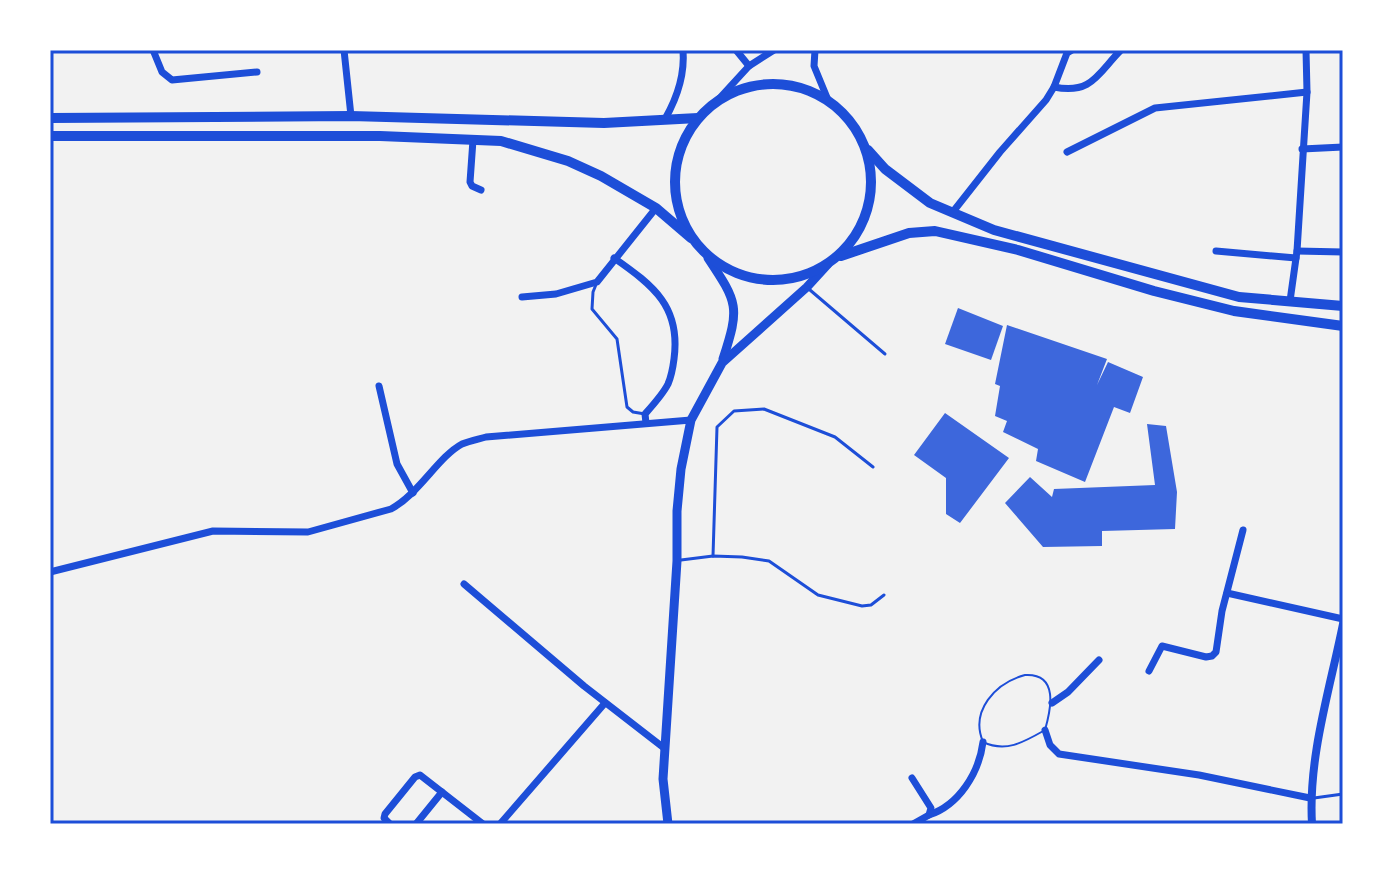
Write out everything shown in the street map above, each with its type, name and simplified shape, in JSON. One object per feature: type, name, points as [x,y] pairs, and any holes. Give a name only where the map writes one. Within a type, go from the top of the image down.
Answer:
[{"type":"main road","points":[[691,238],[678,209],[675,177],[682,146],[698,118],[716,102],[737,90],[760,84],[784,84],[807,89],[844,113],[867,149],[907,188],[930,203],[994,230],[1239,297],[1343,306]]},
{"type":"main road","points":[[50,118],[351,116],[604,123],[698,118]]},
{"type":"main road","points":[[50,136],[380,136],[501,141],[568,161],[601,176],[656,208],[691,238],[732,293],[734,311],[722,363],[691,420],[680,483],[664,748],[663,779],[668,824]]},
{"type":"main road","points":[[708,258],[730,272],[754,280],[780,281],[805,276],[828,264],[858,234],[869,207],[872,178],[867,149]]},
{"type":"main road","points":[[838,257],[909,233],[935,231],[1018,250],[1154,291],[1234,311],[1340,327]]},
{"type":"main road","points":[[722,363],[807,287],[828,264]]},
{"type":"street","points":[[153,50],[162,72],[172,80],[257,72]]},
{"type":"street","points":[[344,50],[351,116]]},
{"type":"street","points":[[665,119],[681,81],[683,50]]},
{"type":"street","points":[[736,50],[749,66]]},
{"type":"street","points":[[716,102],[749,66],[774,50]]},
{"type":"street","points":[[815,50],[814,66],[828,100]]},
{"type":"street","points":[[952,213],[1054,87],[1067,53],[1072,50]]},
{"type":"street","points":[[1054,87],[1070,90],[1088,85],[1121,50]]},
{"type":"street","points":[[1290,301],[1297,254],[1307,92],[1306,50]]},
{"type":"street","points":[[1067,152],[1155,108],[1307,92]]},
{"type":"street","points":[[473,140],[470,182],[481,190]]},
{"type":"street","points":[[1302,149],[1343,147]]},
{"type":"street","points":[[522,297],[556,294],[597,282],[656,208]]},
{"type":"street","points":[[1216,251],[1343,252]]},
{"type":"street","points":[[614,258],[654,292],[667,305],[673,317],[675,350],[668,383],[646,418]]},
{"type":"street","points":[[379,386],[397,464],[413,493]]},
{"type":"street","points":[[50,572],[213,531],[308,532],[391,509],[413,493],[463,444],[486,437],[646,418],[691,420]]},
{"type":"street","points":[[1149,671],[1162,646],[1212,656],[1216,652],[1243,530]]},
{"type":"street","points":[[464,584],[605,703],[664,748]]},
{"type":"street","points":[[1227,593],[1343,622],[1315,760],[1310,798],[1312,824]]},
{"type":"street","points":[[1052,703],[1068,692],[1099,660]]},
{"type":"street","points":[[500,824],[605,703]]},
{"type":"street","points":[[1045,730],[1050,745],[1059,754],[1199,775],[1310,798]]},
{"type":"street","points":[[913,824],[948,806],[964,790],[979,760],[983,742]]},
{"type":"street","points":[[390,824],[384,818],[385,814],[420,775],[483,824]]},
{"type":"street","points":[[912,778],[931,808],[929,815]]},
{"type":"street","points":[[416,824],[442,792]]},
{"type":"lane","points":[[597,282],[592,309],[613,332],[620,346],[627,407],[646,418]]},
{"type":"lane","points":[[807,287],[885,354]]},
{"type":"lane","points":[[713,556],[717,427],[734,411],[764,409],[835,437],[873,467]]},
{"type":"lane","points":[[677,561],[713,556],[769,561],[818,595],[862,606],[871,605],[884,595]]},
{"type":"lane","points":[[1310,798],[1343,794]]},
{"type":"path","points":[[1033,675],[1046,681],[1052,703],[1045,730],[1022,743],[1004,747],[995,748],[983,742],[978,719],[980,712],[994,692],[1016,677],[1033,675]]},
{"type":"building","points":[[958,308],[1003,326],[991,360],[945,344]]},
{"type":"building","points":[[1007,325],[1107,359],[1097,385],[1108,362],[1143,377],[1130,413],[1114,407],[1085,482],[1036,461],[1038,449],[1003,432],[1007,421],[995,416],[1000,386],[995,384]]},
{"type":"building","points":[[945,413],[1009,458],[960,523],[946,514],[946,478],[914,455]]},
{"type":"building","points":[[1147,424],[1166,426],[1177,492],[1175,529],[1102,531],[1102,546],[1043,547],[1005,503],[1030,477],[1052,497],[1054,489],[1155,485]]}]
